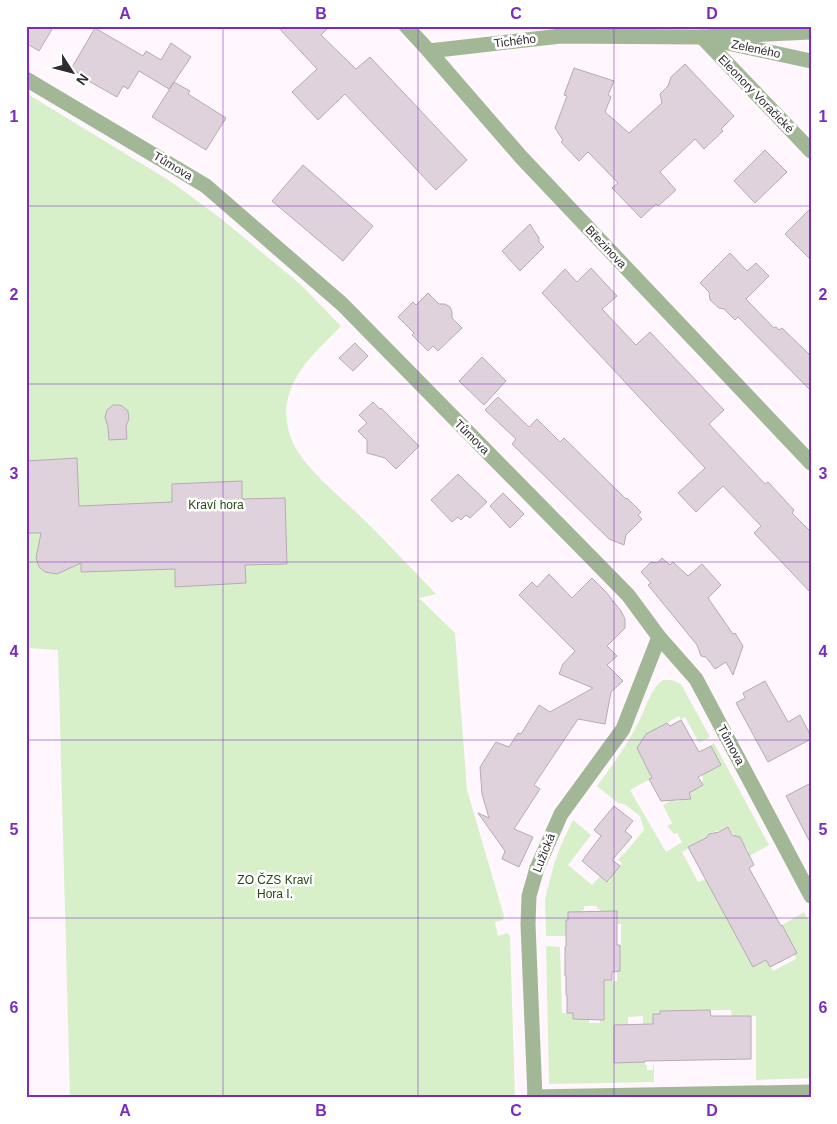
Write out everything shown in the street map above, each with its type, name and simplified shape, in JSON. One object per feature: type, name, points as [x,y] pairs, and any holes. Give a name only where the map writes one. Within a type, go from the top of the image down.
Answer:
[{"type":"street","name":"Březinova","points":[[406,26],[521,158],[811,463]]},
{"type":"street","name":"Tichého","points":[[429,51],[563,31],[702,37],[811,32]]},
{"type":"street","name":"Zeleného","points":[[702,37],[811,61]]},
{"type":"street","name":"Eleonory Voračické","points":[[702,37],[811,151]]},
{"type":"street","name":"Tůmova","points":[[26,79],[206,186],[342,304],[628,595],[696,679],[811,896]]},
{"type":"street","name":"Lužická","points":[[534,1097],[528,924],[529,896],[537,868],[561,814],[623,728],[660,636]]},
{"type":"street","points":[[534,1097],[811,1092]]},
{"type":"green space","name":"ZO ČZS Kraví Hora I.","points":[[26,93],[170,181],[219,217],[300,284],[341,326],[303,367],[292,387],[288,398],[286,415],[289,432],[299,453],[313,471],[436,594],[419,598],[455,633],[467,790],[504,916],[503,920],[495,922],[498,936],[507,933],[510,936],[515,1098],[70,1098],[58,650],[26,648]]},
{"type":"green space","points":[[663,680],[672,680],[681,684],[710,737],[699,743],[685,717],[681,720],[679,716],[649,733],[651,737],[640,744],[638,750],[652,778],[630,790],[666,852],[682,842],[677,833],[674,834],[667,826],[672,823],[663,805],[674,799],[676,802],[685,799],[690,795],[689,792],[703,785],[703,777],[699,770],[687,759],[714,743],[769,845],[746,858],[744,854],[749,851],[746,847],[742,849],[743,843],[740,837],[735,836],[728,827],[719,832],[719,830],[709,834],[702,841],[682,852],[698,882],[706,879],[732,928],[766,960],[773,971],[796,959],[794,954],[797,952],[782,925],[804,912],[811,924],[811,1078],[756,1080],[756,1016],[732,1016],[731,1010],[660,1011],[660,1014],[653,1015],[653,1024],[643,1024],[643,1016],[628,1017],[628,1024],[614,1062],[645,1062],[647,1070],[653,1070],[654,1065],[654,1082],[549,1084],[546,946],[560,947],[562,1013],[573,1013],[585,1020],[589,1020],[589,1023],[600,1023],[600,1020],[604,1019],[604,980],[617,981],[617,971],[620,971],[621,945],[621,924],[617,924],[617,911],[600,911],[600,909],[597,909],[597,906],[584,906],[584,910],[581,910],[581,912],[568,912],[566,936],[546,936],[545,899],[554,864],[573,820],[591,835],[568,865],[592,885],[600,876],[606,882],[609,882],[622,863],[618,860],[644,830],[640,816],[624,804],[618,803],[597,786],[613,765],[639,722],[654,689]]},
{"type":"building","points":[[26,26],[54,26],[39,51],[26,43]]},
{"type":"building","points":[[277,26],[330,26],[321,35],[356,69],[370,57],[467,160],[436,190],[345,94],[318,120],[292,92],[317,69]]},
{"type":"building","points":[[95,28],[143,56],[146,51],[161,60],[171,43],[191,57],[169,89],[139,71],[128,89],[123,86],[117,97],[71,69]]},
{"type":"building","points":[[685,64],[734,116],[721,129],[723,131],[704,149],[695,139],[660,172],[676,190],[658,206],[656,204],[641,218],[612,188],[618,183],[588,152],[579,161],[561,142],[563,140],[555,128],[567,96],[564,95],[574,68],[614,81],[608,95],[611,97],[605,112],[629,133],[662,103],[660,94],[668,86],[671,77]]},
{"type":"building","points":[[174,82],[190,91],[188,94],[226,118],[206,150],[152,117]]},
{"type":"building","points":[[765,150],[787,172],[755,203],[734,181]]},
{"type":"building","points":[[303,165],[373,226],[343,261],[272,201]]},
{"type":"building","points":[[811,208],[811,260],[785,234]]},
{"type":"building","points":[[530,224],[539,238],[539,242],[544,247],[520,271],[502,251]]},
{"type":"building","points":[[730,253],[747,271],[756,263],[769,276],[746,299],[774,328],[776,327],[779,330],[782,328],[811,356],[811,391],[738,317],[735,320],[724,309],[719,308],[710,300],[709,292],[700,283]]},
{"type":"building","points":[[591,268],[617,296],[602,309],[636,345],[650,332],[724,410],[709,424],[765,484],[768,482],[794,510],[792,513],[811,532],[811,593],[754,533],[761,526],[723,486],[696,512],[678,493],[705,468],[542,293],[565,269],[577,282]]},
{"type":"building","points":[[428,293],[439,304],[445,304],[450,307],[452,318],[462,328],[438,351],[433,346],[428,351],[398,317],[413,302],[416,305]]},
{"type":"building","points":[[355,343],[368,356],[353,371],[339,358]]},
{"type":"building","points":[[482,357],[506,381],[484,405],[459,381]]},
{"type":"building","points":[[498,397],[529,427],[537,419],[560,442],[564,438],[641,512],[638,515],[642,519],[626,535],[624,545],[609,539],[512,444],[516,439],[485,410]]},
{"type":"building","points":[[373,402],[419,446],[396,469],[385,458],[367,453],[367,440],[358,431],[367,423],[359,415]]},
{"type":"building","points":[[113,405],[122,406],[128,411],[127,439],[109,440],[105,417],[107,410]]},
{"type":"building","points":[[77,458],[79,506],[172,502],[172,484],[242,481],[242,499],[285,498],[287,564],[245,565],[246,583],[175,587],[175,569],[81,572],[81,563],[57,574],[45,572],[39,567],[36,558],[41,533],[26,533],[26,461]]},
{"type":"building","points":[[458,474],[487,502],[470,518],[466,515],[461,520],[458,517],[452,522],[431,500]]},
{"type":"building","points":[[503,493],[524,514],[510,528],[490,506]]},
{"type":"building","points":[[662,558],[670,565],[673,562],[688,576],[702,564],[721,585],[708,598],[743,646],[733,675],[726,662],[715,669],[706,657],[701,656],[697,645],[648,585],[651,583],[641,572],[651,562],[657,563]]},
{"type":"building","points":[[549,574],[572,598],[592,578],[621,611],[625,619],[625,628],[607,646],[617,656],[607,665],[623,681],[611,692],[605,724],[578,719],[534,785],[540,789],[514,829],[533,837],[519,867],[502,859],[505,851],[478,813],[489,818],[482,794],[480,767],[496,742],[509,747],[518,733],[521,734],[539,705],[550,712],[593,688],[559,674],[563,664],[575,651],[519,595],[532,582],[537,587]]},
{"type":"building","points":[[765,681],[788,722],[800,715],[811,736],[811,739],[768,762],[736,703],[745,698],[743,693]]},
{"type":"building","points":[[681,720],[699,752],[711,746],[721,765],[698,777],[703,785],[689,793],[691,799],[661,801],[649,779],[652,778],[637,748],[646,734],[667,723],[670,726]]},
{"type":"building","points":[[811,783],[811,844],[786,796]]},
{"type":"building","points":[[614,806],[633,821],[625,831],[632,837],[612,860],[620,866],[607,882],[582,861],[601,836],[594,830]]},
{"type":"building","points":[[728,827],[732,835],[740,837],[754,865],[749,868],[797,953],[770,967],[766,960],[753,967],[688,847],[706,838],[709,834],[719,832]]},
{"type":"building","points":[[617,911],[617,945],[620,945],[620,971],[612,972],[612,980],[604,980],[604,1020],[573,1019],[573,1013],[567,1013],[565,976],[566,920],[568,920],[568,912]]},
{"type":"building","points":[[710,1010],[711,1016],[751,1016],[751,1059],[614,1063],[614,1025],[653,1024],[653,1014],[660,1014],[660,1011]]},
{"type":"park label","name":"Kraví hora","points":[[216,505]]}]
